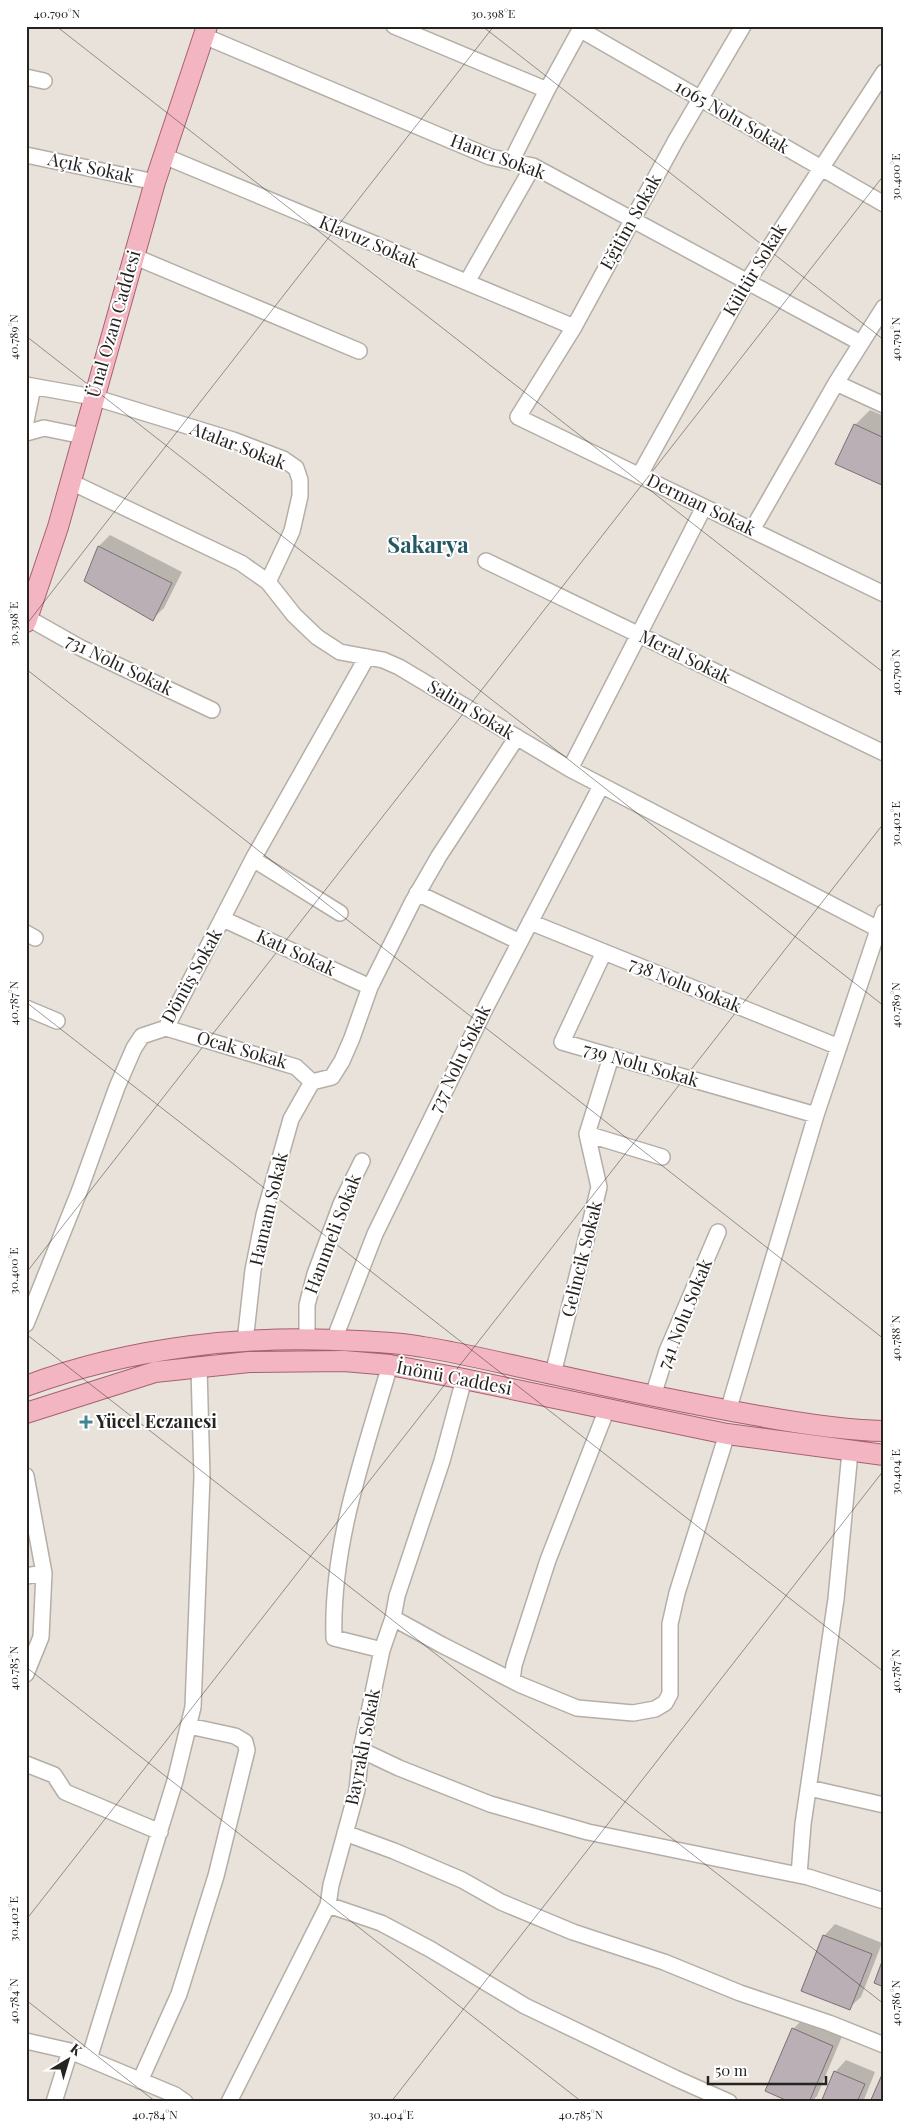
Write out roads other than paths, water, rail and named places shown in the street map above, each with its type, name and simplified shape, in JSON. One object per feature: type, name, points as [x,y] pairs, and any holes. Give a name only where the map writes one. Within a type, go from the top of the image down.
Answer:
[{"type":"main road","name":"Ünal Ozan Caddesi","points":[[27,620],[58,528],[155,182],[205,31]]},
{"type":"main road","name":"İnönü Caddesi","points":[[26,1386],[107,1361],[167,1350],[307,1338],[424,1347],[728,1411],[804,1424],[884,1431]]},
{"type":"main road","name":"İnönü Caddesi","points":[[26,1414],[155,1372],[249,1362],[344,1361],[390,1365],[464,1378],[727,1434],[850,1452],[884,1455]]},
{"type":"street","points":[[394,26],[547,90]]},
{"type":"street","name":"Eğitim Sokak","points":[[518,417],[574,327],[700,98],[743,26]]},
{"type":"street","points":[[511,162],[547,90],[582,28]]},
{"type":"street","name":"1065 Nolu Sokak","points":[[582,28],[884,204]]},
{"type":"street","name":"Hancı Sokak","points":[[205,31],[490,157],[533,166],[861,343]]},
{"type":"street","name":"Kültür Sokak","points":[[639,476],[747,282],[884,72]]},
{"type":"street","points":[[26,77],[44,81]]},
{"type":"street","name":"Açık Sokak","points":[[26,155],[155,182]]},
{"type":"street","name":"Klavuz Sokak","points":[[164,156],[574,327]]},
{"type":"street","points":[[467,282],[533,166]]},
{"type":"street","points":[[133,256],[358,351]]},
{"type":"street","points":[[752,530],[836,383],[884,307]]},
{"type":"street","points":[[836,383],[884,405]]},
{"type":"street","points":[[26,420],[29,386],[94,398]]},
{"type":"street","name":"Atalar Sokak","points":[[94,398],[233,440],[283,459],[296,468],[300,480],[300,496],[292,531],[268,582]]},
{"type":"street","name":"Derman Sokak","points":[[518,417],[884,594]]},
{"type":"street","points":[[26,433],[44,428],[83,436]]},
{"type":"street","name":"Salim Sokak","points":[[71,482],[241,562],[268,582],[294,615],[317,637],[340,652],[384,660],[399,667],[601,786],[881,931]]},
{"type":"street","points":[[570,769],[704,507]]},
{"type":"street","name":"Meral Sokak","points":[[486,561],[884,754]]},
{"type":"street","name":"731 Nolu Sokak","points":[[27,620],[81,648],[212,710]]},
{"type":"street","name":"Dönüş Sokak","points":[[26,1324],[134,1048],[142,1036],[166,1028],[253,859],[367,657]]},
{"type":"street","points":[[312,1082],[332,1077],[342,1061],[370,987],[418,893],[439,856],[517,737]]},
{"type":"street","name":"737 Nolu Sokak","points":[[334,1340],[374,1234],[530,922],[601,786]]},
{"type":"street","points":[[253,859],[340,913]]},
{"type":"street","points":[[418,893],[520,942]]},
{"type":"street","points":[[728,1411],[816,1115],[881,931],[884,912]]},
{"type":"street","name":"Katı Sokak","points":[[223,919],[370,987]]},
{"type":"street","name":"738 Nolu Sokak","points":[[530,922],[839,1047]]},
{"type":"street","name":"739 Nolu Sokak","points":[[604,952],[562,1042],[816,1115]]},
{"type":"street","points":[[26,1008],[57,1021]]},
{"type":"street","name":"Ocak Sokak","points":[[166,1028],[296,1067],[312,1082]]},
{"type":"street","name":"Gelincik Sokak","points":[[553,1374],[599,1187],[587,1134],[611,1056]]},
{"type":"street","name":"Hamam Sokak","points":[[245,1342],[254,1270],[264,1215],[291,1118],[312,1082]]},
{"type":"street","points":[[587,1134],[662,1157]]},
{"type":"street","name":"Hanımeli Sokak","points":[[307,1338],[307,1304],[315,1274],[342,1204],[362,1161]]},
{"type":"street","name":"741 Nolu Sokak","points":[[653,1396],[667,1351],[718,1232]]},
{"type":"street","points":[[382,1650],[334,1638],[333,1610],[336,1572],[353,1496],[390,1365]]},
{"type":"street","points":[[89,2060],[160,1832],[193,1707],[201,1487],[199,1368]]},
{"type":"street","name":"Bayraklı Sokak","points":[[229,2102],[328,1905],[357,1790],[361,1750],[382,1650],[393,1618],[397,1596],[442,1461],[464,1378]]},
{"type":"street","points":[[512,1680],[514,1665],[548,1560],[607,1409]]},
{"type":"street","points":[[393,1618],[512,1680],[577,1708],[633,1713],[655,1709],[665,1703],[670,1694],[670,1624],[676,1593],[727,1434]]},
{"type":"street","points":[[799,1875],[808,1788],[836,1599],[850,1452]]},
{"type":"street","points":[[26,1476],[44,1573],[41,1637],[26,1674]]},
{"type":"street","points":[[26,1576],[44,1573]]},
{"type":"street","points":[[140,2081],[179,1994],[216,1876],[247,1750],[245,1742],[235,1736],[189,1726]]},
{"type":"street","points":[[361,1750],[399,1768],[490,1804],[588,1832],[799,1875],[884,1901]]},
{"type":"street","points":[[26,1764],[54,1775],[65,1792],[160,1832]]},
{"type":"street","points":[[808,1788],[884,1805]]},
{"type":"street","points":[[345,1833],[394,1851],[462,1880],[501,1902],[573,1932],[664,1962],[740,1993],[884,2045]]},
{"type":"street","points":[[328,1905],[381,1923],[430,1949],[525,2006],[729,2102]]},
{"type":"street","points":[[26,2041],[70,2051],[176,2095],[185,2102]]},
{"type":"street","points":[[54,2102],[70,2051]]},
{"type":"place","name":"Yücel Eczanesi","points":[[86,1422]]},
{"type":"district","name":"Sakarya","points":[[428,545]]}]
